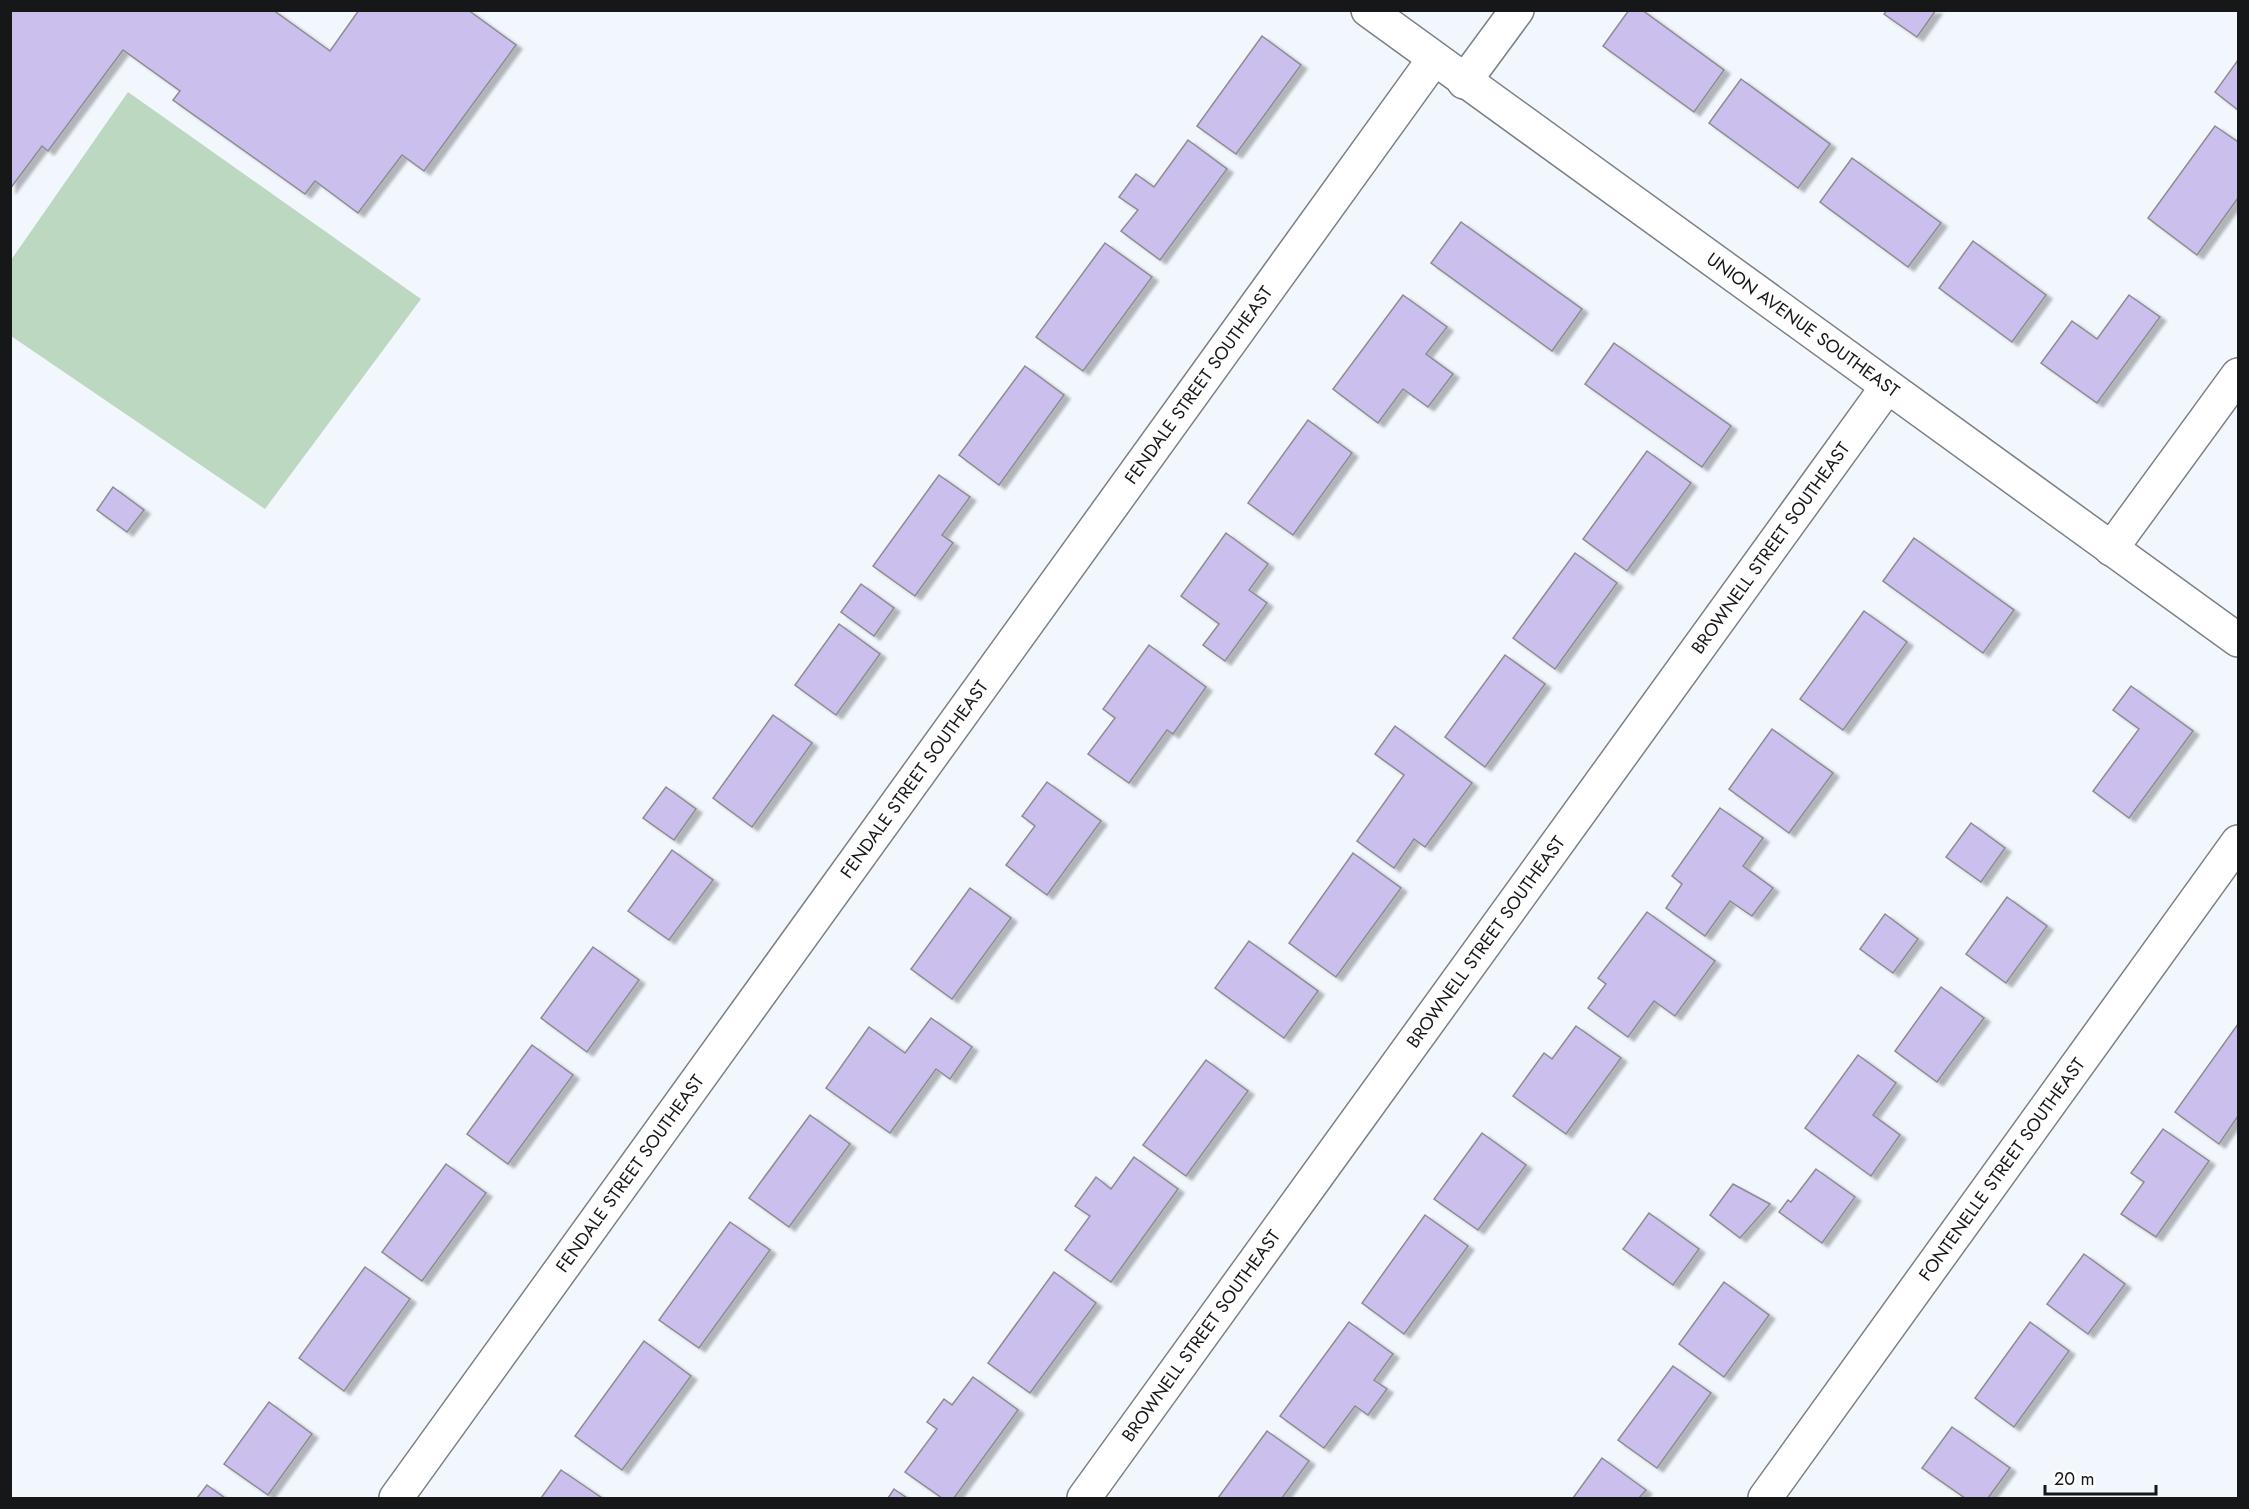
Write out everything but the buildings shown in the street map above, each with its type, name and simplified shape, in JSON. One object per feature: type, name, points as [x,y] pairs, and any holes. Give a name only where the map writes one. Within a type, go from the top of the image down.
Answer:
[{"type":"street","name":"UNION AVENUE SOUTHEAST","points":[[1368,10],[1464,82],[2238,640]]},
{"type":"street","points":[[1464,82],[1517,10]]},
{"type":"street","name":"FENDALE STREET SOUTHEAST","points":[[396,1498],[1434,59]]},
{"type":"street","points":[[2111,549],[2238,375]]},
{"type":"street","name":"BROWNELL STREET SOUTHEAST","points":[[1084,1498],[1887,387]]},
{"type":"street","name":"FONTENELLE STREET SOUTHEAST","points":[[1765,1498],[2238,842]]},
{"type":"green space","points":[[128,92],[421,299],[265,509],[11,336],[11,260]]}]
